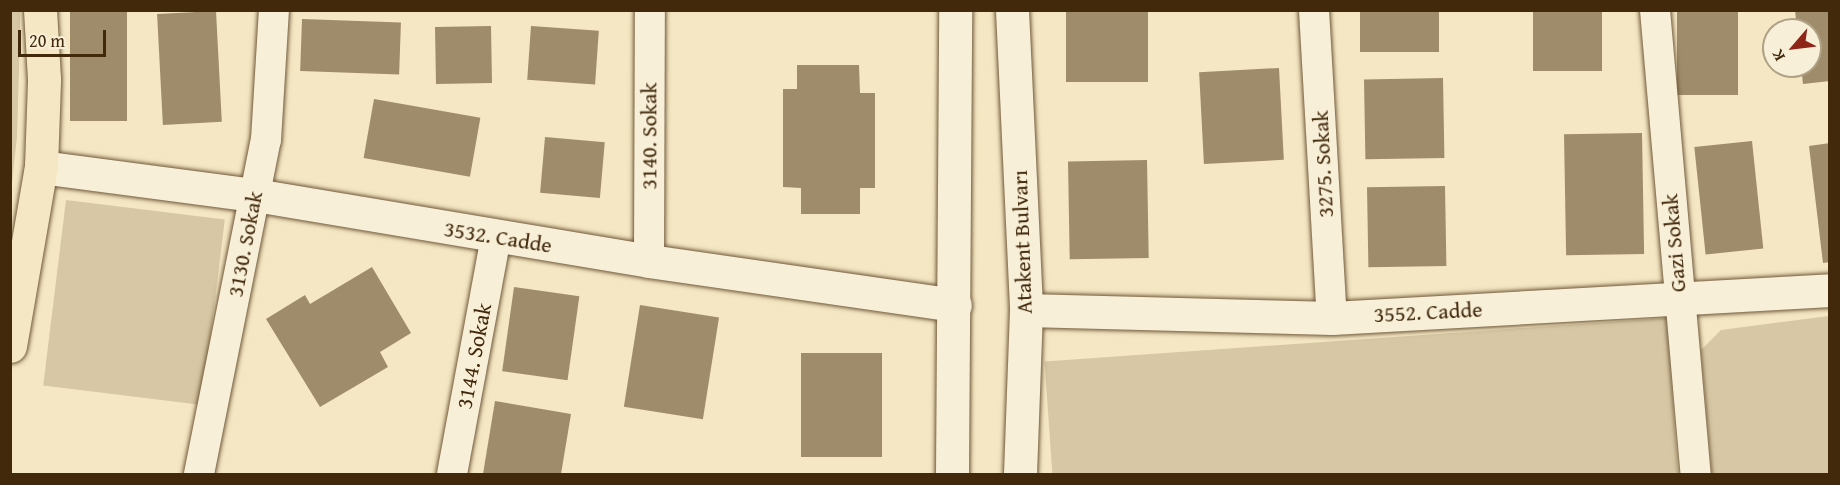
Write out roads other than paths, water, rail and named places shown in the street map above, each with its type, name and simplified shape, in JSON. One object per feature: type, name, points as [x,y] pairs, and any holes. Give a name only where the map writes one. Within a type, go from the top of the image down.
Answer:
[{"type":"main road","points":[[10,346],[41,167],[44,79],[40,10]]},
{"type":"street","name":"3130. Sokak","points":[[200,474],[266,140],[274,10]]},
{"type":"street","name":"3140. Sokak","points":[[649,261],[650,10]]},
{"type":"street","points":[[952,474],[955,305],[955,10]]},
{"type":"street","name":"Atakent Bulvarı","points":[[1012,10],[1026,310],[1020,474]]},
{"type":"street","name":"3275. Sokak","points":[[1314,10],[1332,318]]},
{"type":"street","name":"Gazi Sokak","points":[[1655,10],[1696,474]]},
{"type":"street","name":"3532. Cadde","points":[[41,167],[255,195],[496,237],[955,305]]},
{"type":"street","name":"3144. Sokak","points":[[452,474],[496,237]]},
{"type":"street","name":"3552. Cadde","points":[[1026,310],[1332,318],[1679,297],[1830,291]]}]
